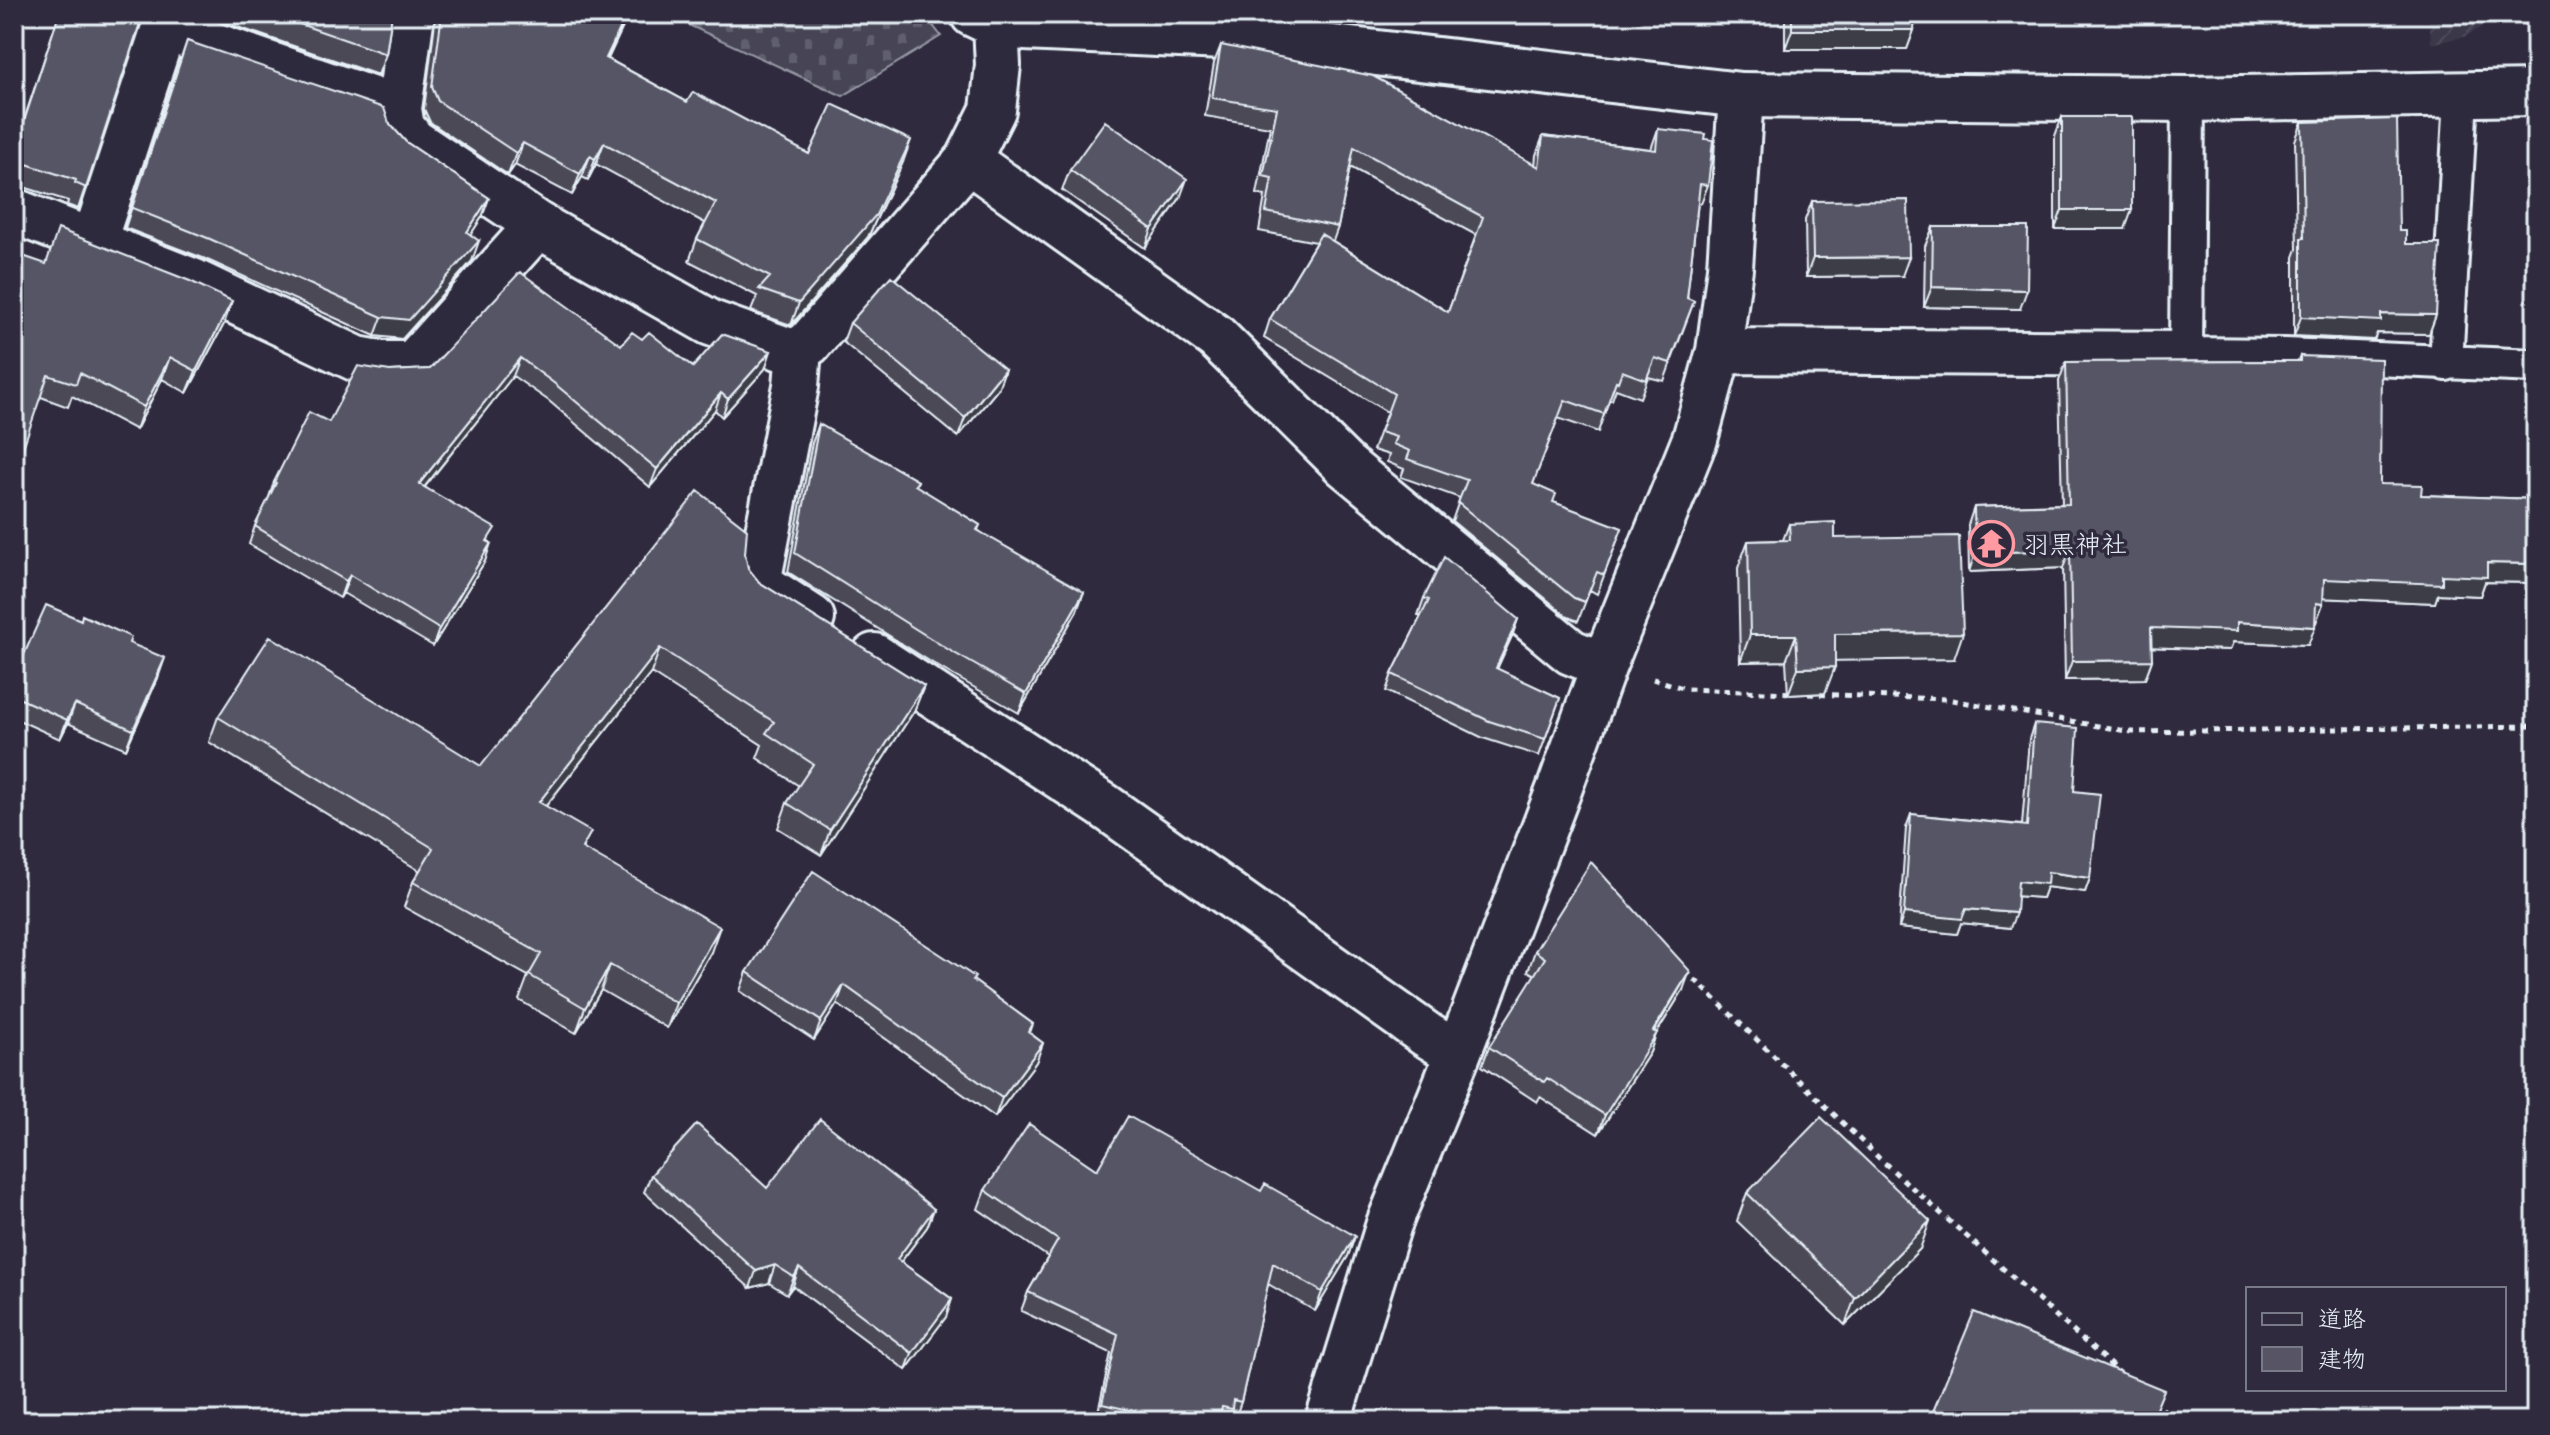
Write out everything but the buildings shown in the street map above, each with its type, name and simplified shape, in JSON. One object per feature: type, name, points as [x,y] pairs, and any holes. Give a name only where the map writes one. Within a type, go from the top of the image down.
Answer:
[{"type":"street","points":[[412,14],[399,109],[402,127],[413,141],[538,225],[711,323],[787,350],[799,350],[809,343],[968,160],[993,110],[998,65],[984,19],[1246,38],[1741,95],[2188,99],[2461,97],[2529,82]]},
{"type":"street","points":[[94,241],[164,28],[399,109]]},
{"type":"street","points":[[1328,1421],[1389,1224],[1458,1054],[1604,665],[1695,439],[1719,351],[1730,268],[1741,95]]},
{"type":"street","points":[[968,160],[1216,337],[1345,465],[1571,652],[1604,665]]},
{"type":"street","points":[[14,211],[192,281],[357,359],[384,364],[413,364],[538,225]]},
{"type":"street","points":[[799,350],[796,386],[760,573],[763,586],[1103,805],[1458,1054]]},
{"type":"street","points":[[1719,351],[2186,354]]},
{"type":"lane","points":[[2446,364],[2461,97]]},
{"type":"lane","points":[[2188,99],[2186,354],[2536,366]]},
{"type":"path","points":[[1604,665],[1686,689],[1946,699],[2132,732],[2536,726]]},
{"type":"path","points":[[1683,968],[1879,1158],[2131,1383]]},
{"type":"path","points":[[2143,1392],[2177,1421]]},
{"type":"shaded area","points":[[2429,14],[2504,14],[2467,36],[2431,44]]},
{"type":"green space","points":[[684,14],[924,14],[941,36],[843,96],[682,22]]},
{"type":"place","name":"羽黒神社","points":[[1992,544]]}]
